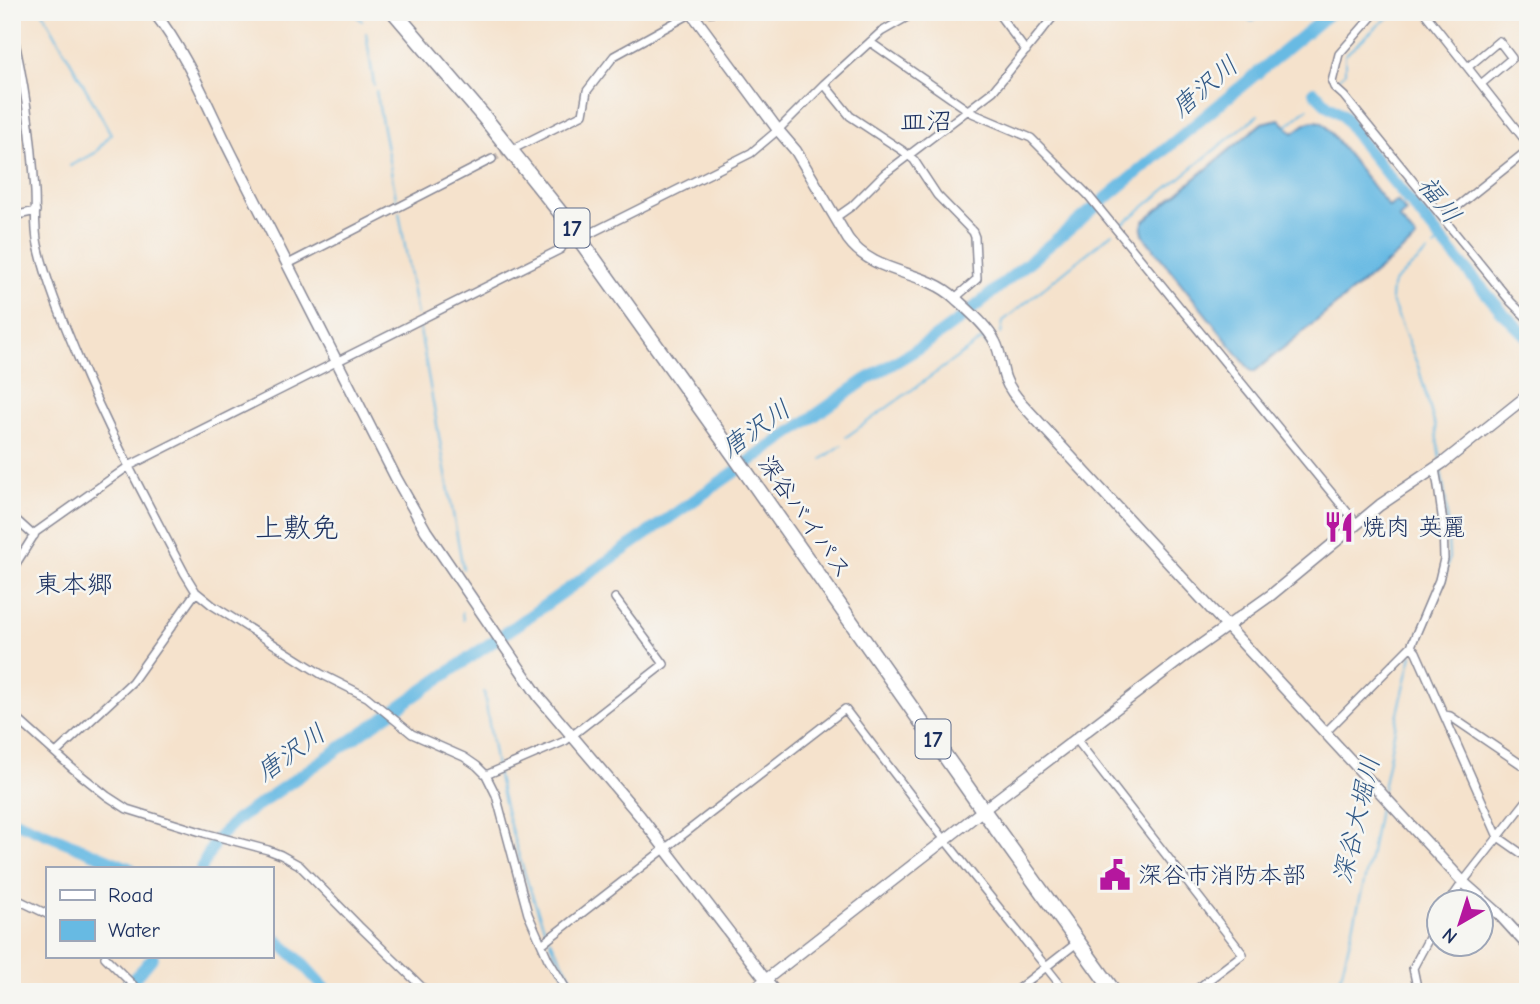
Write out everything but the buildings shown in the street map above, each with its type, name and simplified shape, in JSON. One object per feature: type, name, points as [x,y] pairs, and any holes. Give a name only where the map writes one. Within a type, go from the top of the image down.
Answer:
[{"type":"highway","name":"深谷バイパス","points":[[394,12],[484,117],[563,216],[1114,992]]},
{"type":"street","points":[[154,12],[167,29],[197,84],[415,513],[539,697],[665,848],[775,992]]},
{"type":"street","points":[[519,146],[583,114],[587,91],[614,56],[691,13],[713,12]]},
{"type":"street","points":[[585,236],[751,153],[881,32],[916,12]]},
{"type":"street","points":[[997,12],[1026,51]]},
{"type":"street","points":[[835,218],[852,206],[884,174],[993,91],[1057,12]]},
{"type":"street","points":[[1376,12],[1340,51],[1332,82],[1334,87],[1511,302],[1528,319]]},
{"type":"street","points":[[1424,12],[1528,144]]},
{"type":"street","points":[[691,13],[796,151],[851,244],[865,257],[936,285],[956,299],[989,332],[997,344],[1006,381],[1012,391],[1463,882],[1497,912],[1528,946]]},
{"type":"street","points":[[12,29],[25,106],[35,192],[37,242],[53,298],[89,384],[185,574],[197,592],[212,605],[321,674],[368,697],[418,738],[469,760],[486,775],[496,795],[528,914],[548,958],[568,992]]},
{"type":"street","points":[[1468,67],[1499,41],[1512,58],[1481,84]]},
{"type":"street","points":[[870,42],[969,110],[1031,138],[1088,195],[1357,524]]},
{"type":"street","points":[[824,84],[850,116],[909,155],[937,195],[973,232],[977,279],[956,299]]},
{"type":"street","points":[[1443,218],[1528,150]]},
{"type":"street","points":[[288,264],[492,159]]},
{"type":"street","points":[[12,218],[36,211]]},
{"type":"street","points":[[12,570],[36,532],[129,466],[561,249]]},
{"type":"street","points":[[750,992],[1076,739],[1181,659],[1228,627],[1397,493],[1435,469],[1528,395]]},
{"type":"street","points":[[1325,733],[1411,646],[1442,573],[1443,523],[1435,469]]},
{"type":"street","points":[[12,516],[34,536]]},
{"type":"street","points":[[56,753],[132,682],[197,592]]},
{"type":"street","points":[[486,775],[565,741],[664,664],[615,598]]},
{"type":"street","points":[[1411,646],[1445,715],[1498,837],[1528,858]]},
{"type":"street","points":[[542,944],[845,709],[1066,992]]},
{"type":"street","points":[[12,714],[89,782],[127,809],[281,855],[299,865],[427,992]]},
{"type":"street","points":[[1445,715],[1528,769]]},
{"type":"street","points":[[1076,739],[1243,954],[1193,992]]},
{"type":"street","points":[[1459,888],[1528,799]]},
{"type":"street","points":[[12,897],[46,914]]},
{"type":"street","points":[[1014,992],[1078,941]]},
{"type":"street","points":[[1418,992],[1413,968],[1424,947]]},
{"type":"street","points":[[106,958],[139,992]]},
{"type":"water","points":[[1279,119],[1293,133],[1311,121],[1324,124],[1389,207],[1397,201],[1406,212],[1399,218],[1416,238],[1254,372],[1145,238],[1142,227],[1144,221],[1262,123]]},
{"type":"waterway","points":[[43,12],[111,134],[95,153],[70,166]]},
{"type":"waterway","points":[[353,12],[362,21]]},
{"type":"waterway","name":"福川","points":[[1249,12],[1252,16]]},
{"type":"waterway","name":"唐沢川","points":[[202,867],[215,841],[235,821],[864,381],[959,320],[1331,12]]},
{"type":"waterway","points":[[1337,80],[1345,73],[1345,55],[1397,12]]},
{"type":"waterway","points":[[366,33],[374,85]]},
{"type":"waterway","points":[[376,91],[397,203]]},
{"type":"waterway","name":"福川","points":[[1314,92],[1327,105],[1343,115],[1365,147],[1442,241],[1503,313],[1528,338]]},
{"type":"waterway","name":"福川","points":[[1316,101],[1323,92]]},
{"type":"waterway","points":[[1287,126],[1308,108]]},
{"type":"waterway","points":[[1120,226],[1258,115]]},
{"type":"waterway","points":[[1401,206],[1408,200]]},
{"type":"waterway","points":[[399,212],[417,315]]},
{"type":"waterway","points":[[1001,334],[1003,321],[1112,233]]},
{"type":"waterway","name":"深谷大堀川","points":[[1434,247],[1442,241]]},
{"type":"waterway","name":"深谷大堀川","points":[[1428,252],[1395,281],[1391,299],[1418,366],[1435,426],[1440,459]]},
{"type":"waterway","points":[[419,325],[463,569]]},
{"type":"waterway","points":[[846,437],[983,339],[987,345]]},
{"type":"waterway","points":[[822,459],[842,445]]},
{"type":"waterway","name":"深谷大堀川","points":[[1416,645],[1444,581],[1449,558],[1441,471]]},
{"type":"waterway","points":[[462,612],[463,620]]},
{"type":"waterway","name":"深谷大堀川","points":[[1383,789],[1412,655]]},
{"type":"waterway","points":[[484,692],[496,767]]},
{"type":"waterway","points":[[497,772],[519,855],[548,937]]},
{"type":"waterway","name":"深谷大堀川","points":[[1337,992],[1370,858],[1381,798]]},
{"type":"waterway","points":[[12,820],[126,867]]},
{"type":"waterway","points":[[273,937],[328,992]]},
{"type":"waterway","points":[[551,940],[579,992]]},
{"type":"waterway","points":[[550,942],[573,992]]},
{"type":"waterway","name":"唐沢川","points":[[120,992],[152,958]]},
{"type":"tunnel","points":[[492,159],[511,150]]},
{"type":"tunnel","points":[[561,249],[582,238]]},
{"type":"place","name":"焼肉 英麗","points":[[1339,527]]},
{"type":"place","name":"深谷市消防本部","points":[[1115,875]]},
{"type":"district","name":"皿沼","points":[[926,122]]},
{"type":"district","name":"上敷免","points":[[297,528]]},
{"type":"district","name":"東本郷","points":[[74,585]]}]
